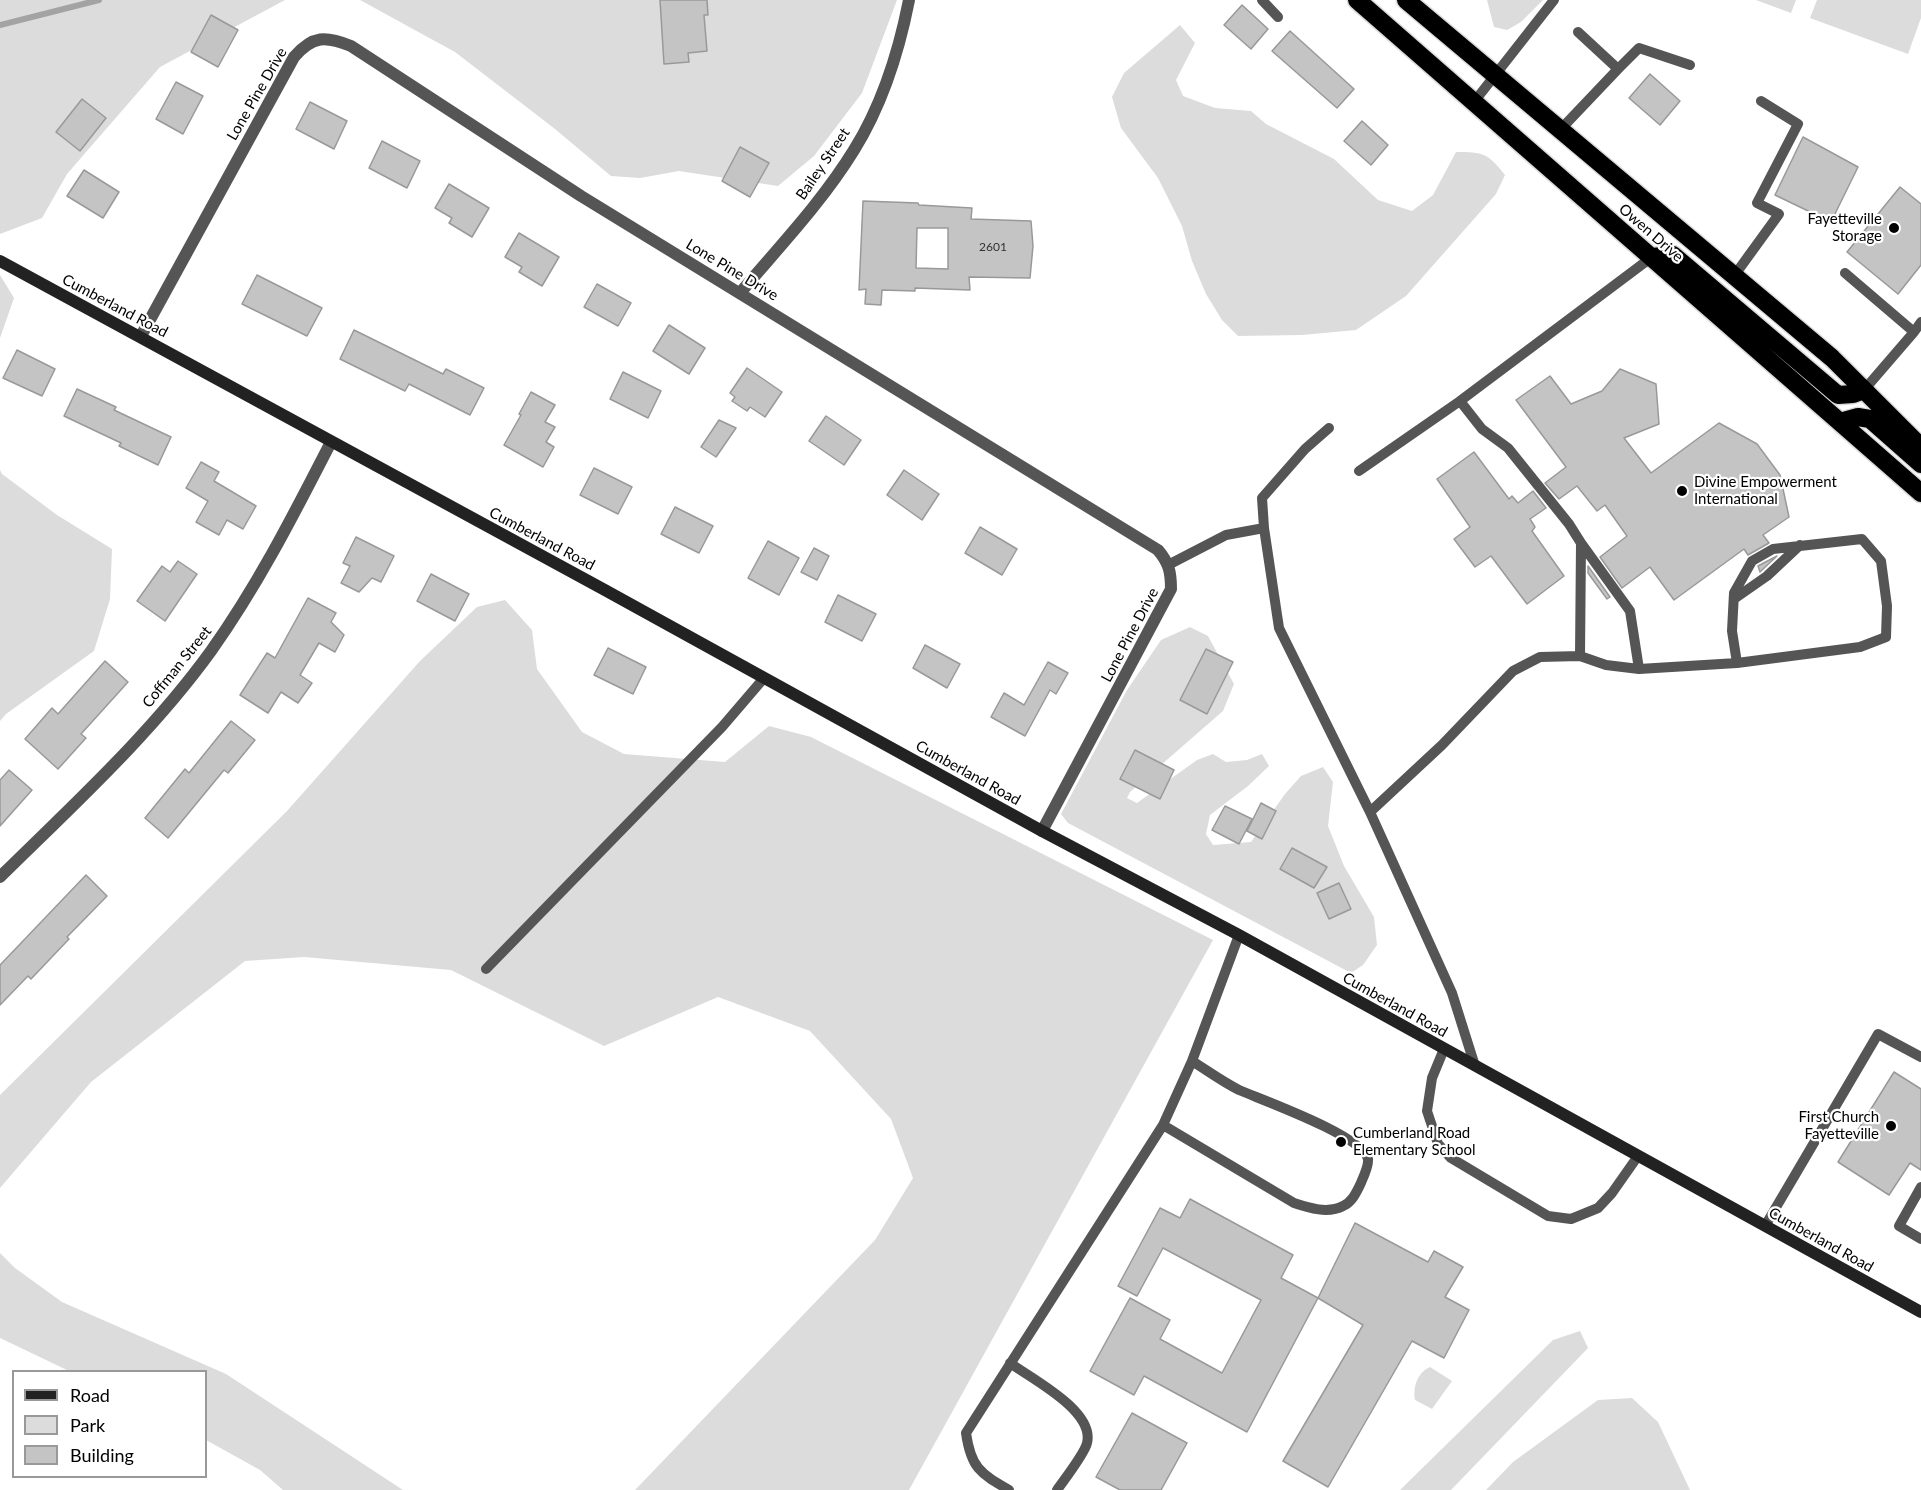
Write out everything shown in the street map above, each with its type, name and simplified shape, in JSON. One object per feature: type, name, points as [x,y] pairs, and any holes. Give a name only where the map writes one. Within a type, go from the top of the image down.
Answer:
[{"type":"highway","name":"Owen Drive","points":[[1357,0],[1921,493]]},
{"type":"highway","name":"Owen Drive","points":[[1406,0],[1832,358],[1921,447]]},
{"type":"highway","points":[[1652,257],[1673,255],[1838,395],[1853,394],[1864,390]]},
{"type":"highway","points":[[1840,422],[1858,417],[1870,419],[1921,464]]},
{"type":"main road","name":"Cumberland Road","points":[[0,261],[141,336],[1042,831],[1239,935],[1921,1312]]},
{"type":"street","name":"Bailey Street","points":[[740,293],[832,183],[855,148],[883,92],[902,35],[909,0]]},
{"type":"street","name":"Lone Pine Drive","points":[[141,336],[294,57],[305,44],[323,38],[351,46],[581,196],[1158,550],[1171,571],[1171,589],[1042,831]]},
{"type":"street","name":"Coffman Street","points":[[0,877],[110,768],[169,703],[210,652],[267,565],[331,442]]},
{"type":"lane","points":[[1262,0],[1278,17]]},
{"type":"lane","points":[[1474,102],[1554,0]]},
{"type":"lane","points":[[1578,32],[1617,69]]},
{"type":"lane","points":[[1560,130],[1639,48],[1690,64]]},
{"type":"lane","points":[[1734,276],[1779,214],[1757,203],[1798,124],[1761,101]]},
{"type":"lane","points":[[1359,471],[1460,401],[1652,257]]},
{"type":"lane","points":[[1845,273],[1914,332]]},
{"type":"lane","points":[[1864,390],[1921,322]]},
{"type":"lane","points":[[1460,401],[1482,429],[1508,448],[1569,524],[1630,611],[1639,669]]},
{"type":"lane","points":[[1329,428],[1305,449],[1262,498],[1264,528],[1279,628],[1370,812],[1452,993],[1475,1066]]},
{"type":"lane","points":[[1168,565],[1226,535],[1264,528]]},
{"type":"lane","points":[[1370,812],[1442,745],[1513,671],[1540,657],[1580,656],[1606,666],[1639,669],[1737,663],[1860,647],[1886,637],[1887,606],[1881,561],[1862,539],[1773,549],[1752,561],[1734,592],[1732,631],[1737,663]]},
{"type":"lane","points":[[1580,656],[1581,543]]},
{"type":"lane","points":[[1734,599],[1767,576],[1800,545]]},
{"type":"lane","points":[[486,969],[722,727],[764,678]]},
{"type":"lane","points":[[1010,1490],[982,1474],[969,1452],[966,1433],[1163,1125],[1192,1061],[1239,935]]},
{"type":"lane","points":[[1765,1226],[1878,1034],[1921,1057]]},
{"type":"lane","points":[[1444,1049],[1431,1078],[1427,1111],[1438,1144],[1452,1158],[1548,1216],[1571,1219],[1598,1208],[1638,1156]]},
{"type":"lane","points":[[1163,1125],[1267,1188],[1294,1203],[1312,1209],[1339,1208],[1347,1204],[1360,1186],[1368,1157],[1347,1139],[1328,1127],[1239,1089],[1192,1061]]},
{"type":"lane","points":[[1921,1187],[1899,1226],[1921,1239]]},
{"type":"lane","points":[[1010,1363],[1071,1406],[1088,1431],[1087,1444],[1057,1490]]},
{"type":"green space","points":[[0,0],[285,0],[160,67],[67,174],[42,218],[0,234]]},
{"type":"green space","points":[[360,0],[897,0],[862,93],[814,156],[778,186],[679,171],[640,178],[611,176],[555,129],[455,52]]},
{"type":"green space","points":[[1487,0],[1543,0],[1521,22],[1507,30],[1494,27]]},
{"type":"green space","points":[[1756,0],[1796,0],[1791,13]]},
{"type":"green space","points":[[1817,0],[1921,0],[1921,18],[1908,54],[1810,18]]},
{"type":"green space","points":[[1180,25],[1195,43],[1176,80],[1183,96],[1215,108],[1251,111],[1266,124],[1334,159],[1378,200],[1412,211],[1433,195],[1456,152],[1479,153],[1494,162],[1505,175],[1496,194],[1406,296],[1356,330],[1302,335],[1238,336],[1222,320],[1206,294],[1192,261],[1182,226],[1158,178],[1121,128],[1112,97],[1124,73]]},
{"type":"green space","points":[[0,275],[14,298],[0,338]]},
{"type":"green space","points":[[0,470],[2,474],[57,515],[112,549],[110,599],[94,651],[6,714],[0,721]]},
{"type":"green space","points":[[505,600],[532,630],[537,669],[582,732],[624,754],[725,762],[769,726],[811,737],[1213,940],[909,1490],[635,1490],[875,1240],[913,1178],[891,1119],[810,1031],[718,997],[604,1046],[451,970],[304,957],[245,961],[91,1082],[0,1188],[0,1095],[287,811],[420,661],[477,607]]},
{"type":"green space","points":[[1190,627],[1208,636],[1234,684],[1223,711],[1130,792],[1127,798],[1137,803],[1197,760],[1213,754],[1226,762],[1247,760],[1262,754],[1269,766],[1248,786],[1210,815],[1206,834],[1213,845],[1251,842],[1285,794],[1301,776],[1323,767],[1333,782],[1328,826],[1344,866],[1374,917],[1377,945],[1363,965],[1351,973],[1068,823],[1061,814],[1127,690],[1161,640]]},
{"type":"green space","points":[[0,1253],[15,1268],[62,1302],[226,1374],[403,1490],[283,1490],[260,1470],[207,1441],[207,1370],[67,1370],[0,1338]]},
{"type":"green space","points":[[1580,1331],[1588,1348],[1451,1490],[1400,1490],[1553,1340]]},
{"type":"green space","points":[[1430,1367],[1452,1381],[1432,1409],[1415,1400],[1415,1385],[1422,1373]]},
{"type":"green space","points":[[1632,1398],[1658,1422],[1690,1490],[1486,1490],[1513,1462],[1598,1400]]},
{"type":"building","points":[[660,0],[707,0],[708,15],[704,15],[707,51],[688,53],[689,62],[664,64]]},
{"type":"building","points":[[1242,5],[1268,29],[1251,49],[1224,25]]},
{"type":"building","points":[[211,15],[238,30],[218,67],[191,52]]},
{"type":"building","points":[[1290,31],[1354,89],[1337,108],[1272,51]]},
{"type":"building","points":[[1650,74],[1680,101],[1660,125],[1629,98]]},
{"type":"building","points":[[176,82],[203,96],[183,134],[156,119]]},
{"type":"building","points":[[82,99],[106,118],[80,151],[56,132]]},
{"type":"building","points":[[310,102],[347,121],[334,149],[296,129]]},
{"type":"building","points":[[1362,121],[1388,145],[1371,165],[1344,141]]},
{"type":"building","points":[[1803,137],[1858,167],[1831,222],[1775,195]]},
{"type":"building","points":[[382,141],[420,161],[407,188],[369,168]]},
{"type":"building","points":[[740,147],[769,163],[750,197],[722,181]]},
{"type":"building","points":[[84,170],[119,192],[103,218],[67,196]]},
{"type":"building","points":[[449,184],[489,208],[472,237],[449,223],[452,218],[435,208]]},
{"type":"building","name":"Fayetteville Storage","points":[[1900,187],[1921,204],[1921,265],[1898,294],[1847,252]]},
{"type":"building","points":[[863,201],[972,208],[971,219],[1031,221],[1033,246],[1030,278],[969,277],[970,290],[915,288],[915,291],[882,290],[881,305],[865,304],[866,289],[859,290]],"holes":[[[917,228],[948,228],[948,269],[916,268]]]},
{"type":"building","points":[[519,233],[559,257],[542,286],[519,272],[522,267],[505,257]]},
{"type":"building","points":[[257,275],[322,308],[307,336],[242,304]]},
{"type":"building","points":[[597,284],[631,303],[618,326],[584,307]]},
{"type":"building","points":[[669,325],[705,348],[689,374],[653,351]]},
{"type":"building","points":[[354,330],[443,374],[446,369],[484,388],[470,415],[409,384],[405,391],[340,359]]},
{"type":"building","points":[[17,350],[55,369],[42,396],[3,378]]},
{"type":"building","points":[[747,368],[782,392],[765,417],[750,407],[747,411],[732,401],[735,397],[730,393]]},
{"type":"building","name":"Divine Empowerment International","points":[[1620,369],[1656,384],[1659,424],[1624,438],[1651,473],[1719,423],[1757,444],[1780,475],[1789,517],[1763,535],[1769,543],[1748,555],[1744,549],[1674,600],[1650,567],[1622,588],[1600,557],[1627,536],[1605,505],[1597,511],[1577,486],[1559,499],[1545,483],[1566,467],[1516,400],[1550,376],[1571,404],[1602,391]]},
{"type":"building","points":[[623,372],[661,391],[648,418],[610,399]]},
{"type":"building","points":[[77,389],[116,407],[114,410],[171,437],[158,465],[119,446],[121,443],[64,416]]},
{"type":"building","points":[[531,392],[555,405],[545,422],[555,427],[546,442],[554,447],[543,467],[504,445]]},
{"type":"building","points":[[826,416],[861,440],[844,465],[809,441]]},
{"type":"building","points":[[719,420],[736,428],[716,457],[701,447]]},
{"type":"building","points":[[1474,452],[1509,499],[1512,496],[1518,503],[1533,491],[1546,508],[1530,519],[1535,527],[1532,531],[1564,576],[1527,604],[1491,556],[1475,567],[1454,539],[1470,527],[1437,479]]},
{"type":"building","points":[[201,462],[219,472],[214,481],[256,506],[243,529],[227,520],[219,535],[196,522],[208,501],[186,488]]},
{"type":"building","points":[[594,468],[632,487],[618,514],[580,495]]},
{"type":"building","points":[[904,470],[939,494],[922,520],[887,495]]},
{"type":"building","points":[[675,507],[713,526],[699,553],[661,534]]},
{"type":"building","points":[[980,527],[1017,549],[1002,575],[965,553]]},
{"type":"building","points":[[356,537],[394,556],[381,582],[372,578],[359,592],[341,583],[350,566],[343,563]]},
{"type":"building","points":[[768,541],[799,558],[779,595],[748,578]]},
{"type":"building","points":[[814,548],[829,556],[817,580],[801,572]]},
{"type":"building","points":[[1777,556],[1762,570],[1760,572],[1758,566]]},
{"type":"building","points":[[178,561],[197,574],[165,621],[137,601],[162,566],[170,572]]},
{"type":"building","points":[[1588,566],[1610,597],[1607,599],[1588,573]]},
{"type":"building","points":[[431,574],[469,594],[455,621],[417,601]]},
{"type":"building","points":[[838,595],[876,614],[862,641],[825,622]]},
{"type":"building","points":[[308,598],[336,613],[331,622],[344,635],[335,652],[319,643],[300,675],[312,683],[298,703],[281,692],[268,713],[240,695],[267,653],[275,658]]},
{"type":"building","points":[[925,645],[960,664],[947,688],[913,668]]},
{"type":"building","points":[[608,648],[646,667],[633,694],[594,675]]},
{"type":"building","points":[[1206,649],[1233,662],[1207,714],[1180,700]]},
{"type":"building","points":[[105,661],[128,682],[81,734],[86,738],[58,769],[25,739],[52,708],[58,714]]},
{"type":"building","points":[[1048,662],[1068,673],[1056,694],[1050,690],[1025,736],[991,717],[1004,693],[1024,705]]},
{"type":"building","points":[[231,721],[255,740],[228,773],[224,770],[168,838],[145,818],[185,769],[189,773]]},
{"type":"building","points":[[1135,750],[1174,770],[1160,799],[1120,779]]},
{"type":"building","points":[[9,770],[32,790],[0,826],[0,780]]},
{"type":"building","points":[[1261,803],[1276,811],[1262,839],[1247,831]]},
{"type":"building","points":[[1225,806],[1252,819],[1239,844],[1212,830]]},
{"type":"building","points":[[1292,848],[1327,867],[1314,888],[1280,869]]},
{"type":"building","points":[[86,875],[107,896],[67,937],[69,939],[31,979],[28,976],[0,1005],[0,965]]},
{"type":"building","points":[[1339,883],[1351,909],[1329,919],[1317,893]]},
{"type":"building","name":"First Church Fayetteville","points":[[1894,1072],[1921,1089],[1921,1170],[1910,1163],[1889,1195],[1838,1162]]},
{"type":"building","points":[[1190,1199],[1293,1255],[1281,1278],[1318,1298],[1247,1432],[1144,1376],[1134,1395],[1090,1371],[1130,1298],[1170,1320],[1160,1339],[1222,1373],[1261,1300],[1163,1248],[1137,1296],[1118,1286],[1160,1208],[1180,1218]]},
{"type":"building","points":[[1355,1223],[1428,1262],[1434,1251],[1463,1267],[1445,1297],[1469,1310],[1444,1358],[1412,1341],[1328,1487],[1283,1461],[1363,1325],[1318,1298]]},
{"type":"building","points":[[1132,1413],[1187,1443],[1161,1490],[1120,1490],[1096,1477]]},
{"type":"waterway","points":[[0,25],[99,0]]},
{"type":"place","name":"Fayetteville Storage","points":[[1894,228]]},
{"type":"place","name":"Divine Empowerment International","points":[[1682,491]]},
{"type":"place","name":"First Church Fayetteville","points":[[1891,1126]]},
{"type":"place","name":"Cumberland Road Elementary School","points":[[1341,1142]]}]
